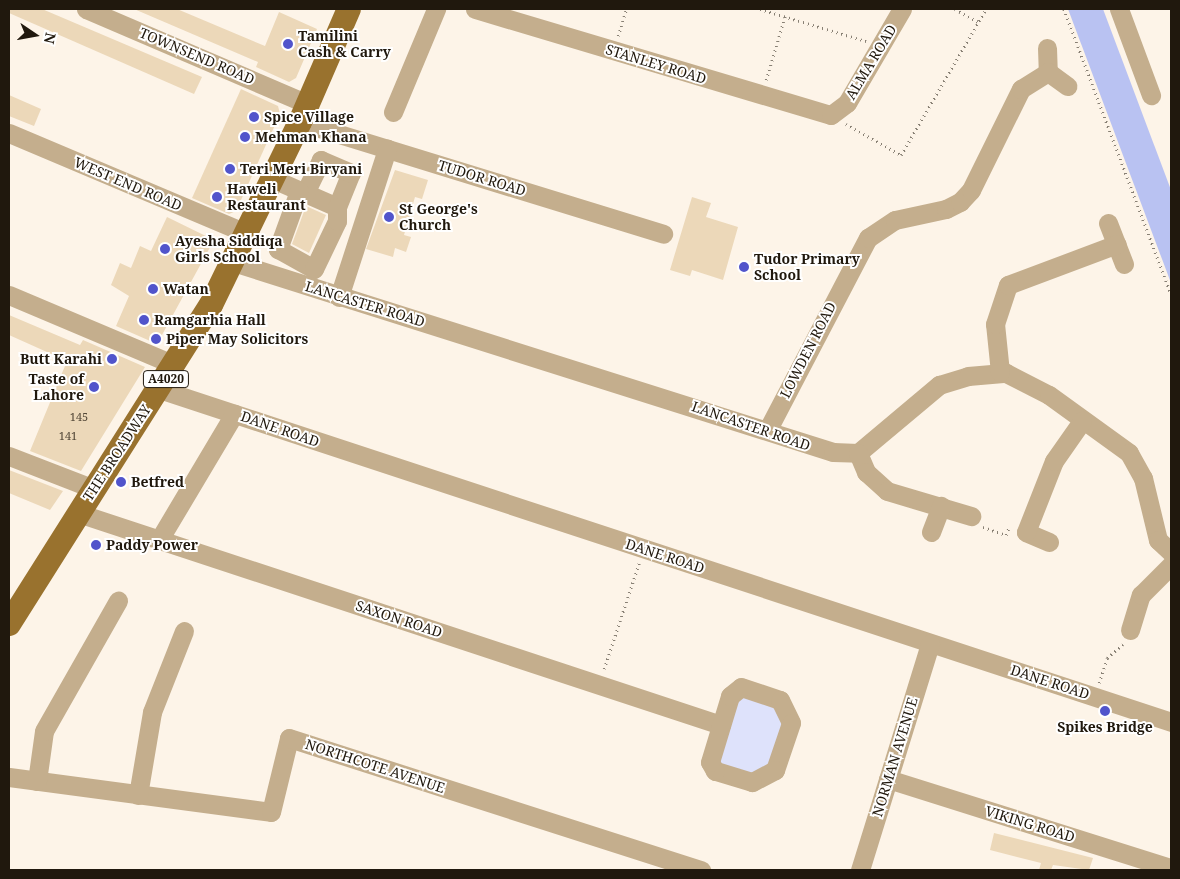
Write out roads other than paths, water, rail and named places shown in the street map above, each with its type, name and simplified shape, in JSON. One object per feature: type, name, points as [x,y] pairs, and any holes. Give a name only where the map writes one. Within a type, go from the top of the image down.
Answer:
[{"type":"main road","name":"THE BROADWAY","points":[[10,618],[175,365],[233,262],[304,113],[349,9]]},
{"type":"street","name":"TOWNSEND ROAD","points":[[86,9],[304,113]]},
{"type":"street","points":[[393,112],[436,9]]},
{"type":"street","name":"STANLEY ROAD","points":[[476,9],[761,96],[823,114],[837,114]]},
{"type":"street","name":"ALMA ROAD","points":[[837,114],[902,9]]},
{"type":"street","points":[[1118,9],[1150,95]]},
{"type":"street","points":[[1047,48],[1048,72],[1067,86]]},
{"type":"street","name":"LOWDEN ROAD","points":[[768,429],[868,238],[895,220],[946,209],[965,197],[1020,89],[1048,72]]},
{"type":"street","name":"TUDOR ROAD","points":[[304,113],[388,149],[663,234]]},
{"type":"street","name":"WEST END ROAD","points":[[9,133],[248,234]]},
{"type":"street","points":[[339,297],[388,149]]},
{"type":"street","points":[[321,160],[351,173],[337,208],[337,221],[314,268],[278,249],[302,192],[321,160]]},
{"type":"street","points":[[273,180],[337,208]]},
{"type":"street","points":[[1108,223],[1124,264]]},
{"type":"street","points":[[1000,372],[995,324],[1008,286],[1117,244]]},
{"type":"street","name":"LANCASTER ROAD","points":[[233,262],[339,297],[768,429],[806,447],[858,453]]},
{"type":"street","points":[[9,295],[175,365]]},
{"type":"street","points":[[971,516],[887,491],[866,472],[858,453],[939,386],[1000,372],[1024,379],[1129,453],[1143,478],[1158,540],[1171,552]]},
{"type":"street","name":"DANE ROAD","points":[[160,388],[930,644],[1171,722]]},
{"type":"street","points":[[159,540],[234,414]]},
{"type":"street","points":[[1050,542],[1018,530],[1054,461],[1082,421]]},
{"type":"street","points":[[9,456],[94,489]]},
{"type":"street","points":[[932,532],[941,506]]},
{"type":"street","name":"SAXON ROAD","points":[[78,513],[721,725]]},
{"type":"street","points":[[1130,630],[1141,595],[1171,565]]},
{"type":"street","points":[[37,781],[44,731],[118,601]]},
{"type":"street","points":[[138,795],[152,712],[184,631]]},
{"type":"street","name":"NORMAN AVENUE","points":[[860,870],[930,644]]},
{"type":"street","points":[[737,688],[780,700],[791,723],[775,770],[748,782],[712,769],[710,762],[721,725],[737,688]]},
{"type":"street","name":"NORTHCOTE AVENUE","points":[[9,777],[271,812],[289,738],[701,870]]},
{"type":"street","name":"VIKING ROAD","points":[[888,780],[1171,869]]},
{"type":"water","points":[[1068,9],[1103,9],[1171,190],[1171,283]]},
{"type":"place","name":"Tamilini Cash & Carry","points":[[288,44]]},
{"type":"place","name":"Spice Village","points":[[254,117]]},
{"type":"place","name":"Mehman Khana","points":[[245,137]]},
{"type":"place","name":"Teri Meri Biryani","points":[[230,169]]},
{"type":"place","name":"Haweli Restaurant","points":[[217,197]]},
{"type":"place","name":"St George's Church","points":[[389,217]]},
{"type":"place","name":"Ayesha Siddiqa Girls School","points":[[165,249]]},
{"type":"place","name":"Tudor Primary School","points":[[744,267]]},
{"type":"place","name":"Watan","points":[[153,289]]},
{"type":"place","name":"Ramgarhia Hall","points":[[144,320]]},
{"type":"place","name":"Piper May Solicitors","points":[[156,339]]},
{"type":"place","name":"Butt Karahi","points":[[112,359]]},
{"type":"place","name":"Taste of Lahore","points":[[94,387]]},
{"type":"place","name":"Betfred","points":[[121,482]]},
{"type":"place","name":"Paddy Power","points":[[96,545]]},
{"type":"place","name":"Spikes Bridge","points":[[1105,711]]}]
